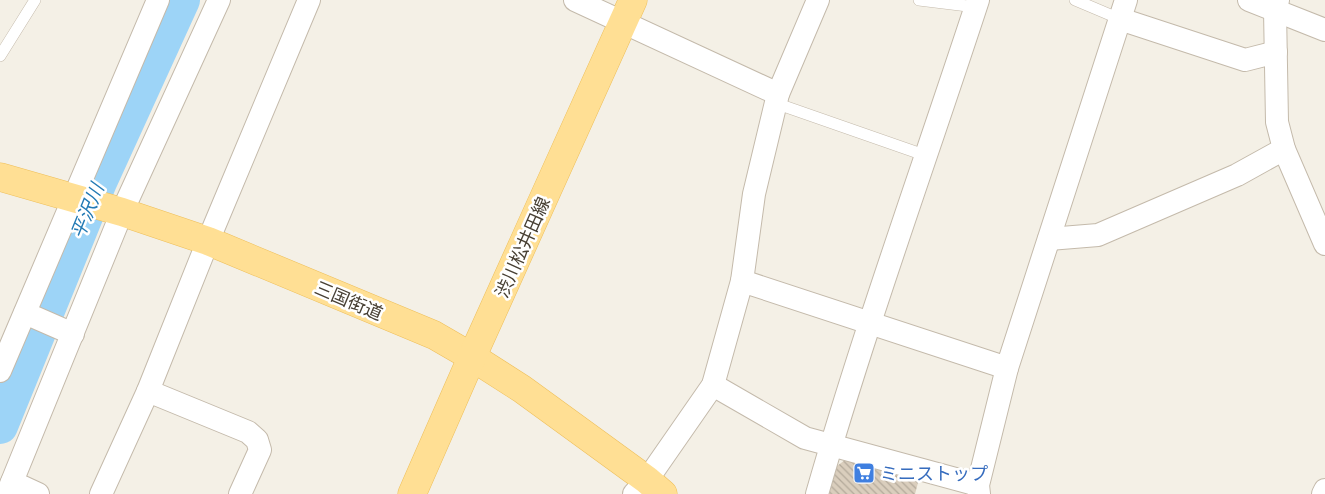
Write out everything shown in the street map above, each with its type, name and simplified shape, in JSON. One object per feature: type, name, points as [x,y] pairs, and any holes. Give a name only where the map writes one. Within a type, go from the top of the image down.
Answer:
[{"type":"main road","name":"渋川松井田線","points":[[412,494],[628,11]]},
{"type":"main road","name":"三国街道","points":[[0,177],[77,198],[208,241],[434,335],[522,389],[648,489]]},
{"type":"street","points":[[0,372],[77,198],[158,0]]},
{"type":"street","points":[[38,494],[10,488],[72,334],[115,210],[219,0]]},
{"type":"street","points":[[101,494],[148,391],[208,241],[309,0]]},
{"type":"street","points":[[575,0],[628,11],[777,98]]},
{"type":"street","points":[[648,489],[713,385],[742,281],[754,194],[777,98],[818,0]]},
{"type":"street","points":[[1249,0],[1276,5],[1325,30]]},
{"type":"street","points":[[817,494],[869,323],[977,4]]},
{"type":"street","points":[[1276,5],[1277,122],[1284,149],[1325,244]]},
{"type":"street","points":[[713,385],[806,438],[979,489],[1007,368],[1123,10],[1245,60],[1276,52]]},
{"type":"street","points":[[1049,240],[1098,235],[1237,175],[1284,149]]},
{"type":"street","points":[[742,281],[1007,368]]},
{"type":"street","points":[[26,313],[72,334]]},
{"type":"street","points":[[148,391],[248,432],[257,440],[260,450],[240,494]]},
{"type":"street","points":[[1323,494],[1325,490]]},
{"type":"lane","points":[[919,0],[977,4]]},
{"type":"lane","points":[[1075,0],[1123,10]]},
{"type":"lane","points":[[0,56],[31,1]]},
{"type":"lane","points":[[777,98],[927,156]]},
{"type":"building","name":"ミニストップ","points":[[845,460],[919,479],[915,494],[829,494],[837,466]]},
{"type":"waterway","name":"平沢川","points":[[0,426],[99,182],[182,0]]},
{"type":"place","name":"ミニストップ","points":[[864,473]]}]
